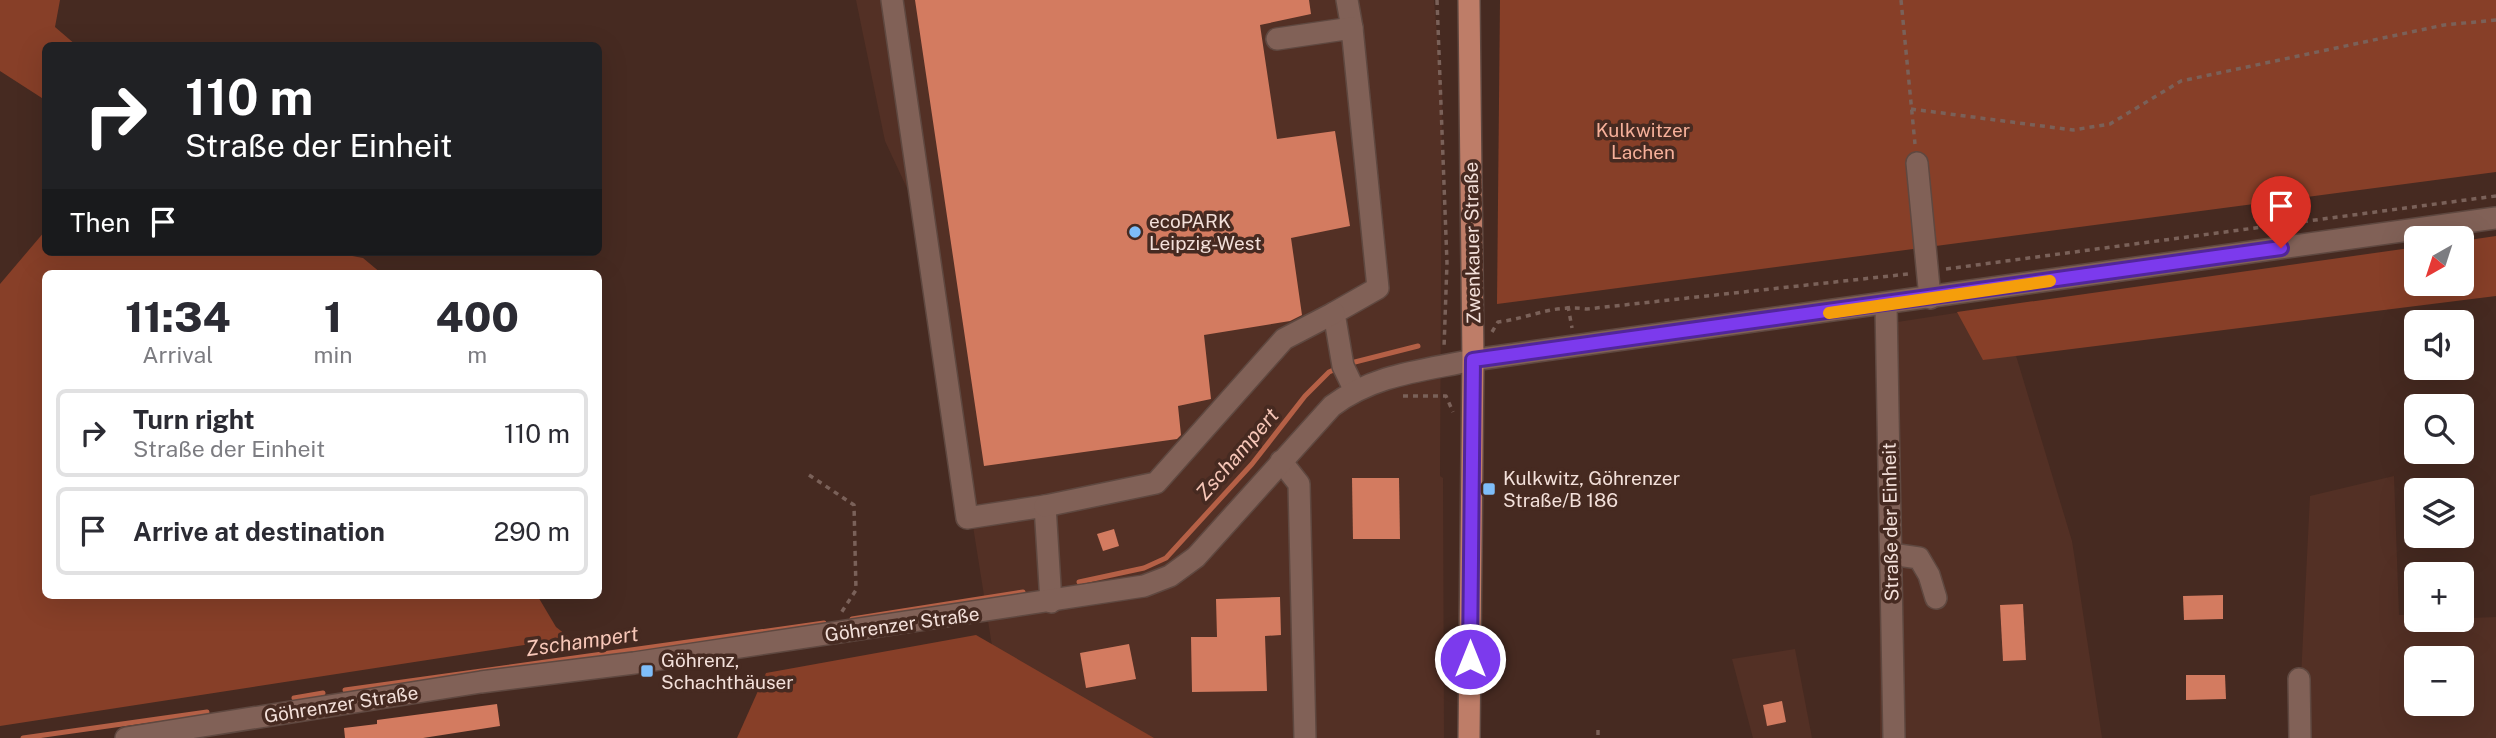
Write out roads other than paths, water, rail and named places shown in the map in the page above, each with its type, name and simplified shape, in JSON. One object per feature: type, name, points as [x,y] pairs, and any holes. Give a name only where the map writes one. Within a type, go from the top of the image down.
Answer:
[{"type":"main road","name":"Zwenkauer Straße","points":[[1469,0],[1473,360],[1469,738]]},
{"type":"street","points":[[892,0],[967,518],[1045,506],[1156,483],[1284,340],[1378,288],[1348,0]]},
{"type":"street","points":[[1277,39],[1352,28]]},
{"type":"street","points":[[1917,163],[1930,298]]},
{"type":"street","points":[[1473,360],[1886,305],[2496,218]]},
{"type":"street","name":"Straße der Einheit","points":[[1886,305],[1894,738]]},
{"type":"street","points":[[1334,313],[1343,366],[1354,389]]},
{"type":"street","name":"Göhrenzer Straße","points":[[126,738],[481,682],[837,633],[1144,586],[1170,576],[1196,557],[1332,406],[1354,389],[1377,380],[1473,360]]},
{"type":"street","points":[[1281,461],[1299,484],[1306,738]]},
{"type":"street","points":[[1045,506],[1051,602]]},
{"type":"street","points":[[1891,554],[1919,558],[1929,575],[1936,598]]},
{"type":"street","points":[[2299,679],[2300,738]]},
{"type":"waterway","name":"Zschampert","points":[[1347,364],[1418,346]]},
{"type":"waterway","name":"Zschampert","points":[[1079,582],[1144,568],[1166,558],[1252,464],[1305,396],[1329,372],[1338,368]]},
{"type":"waterway","name":"Zschampert","points":[[852,619],[1023,592]]},
{"type":"waterway","name":"Zschampert","points":[[345,690],[824,623]]},
{"type":"waterway","name":"Zschampert","points":[[294,698],[323,693]]},
{"type":"waterway","name":"Zschampert","points":[[23,738],[207,712]]},
{"type":"place","name":"ecoPARK Leipzig-West","points":[[1135,232]]},
{"type":"place","name":"Kulkwitz, Göhrenzer Straße/B 186","points":[[1489,489]]},
{"type":"place","name":"Göhrenz, Schachthäuser","points":[[647,671]]},
{"type":"park label","name":"Kulkwitzer Lachen","points":[[1643,141]]}]
